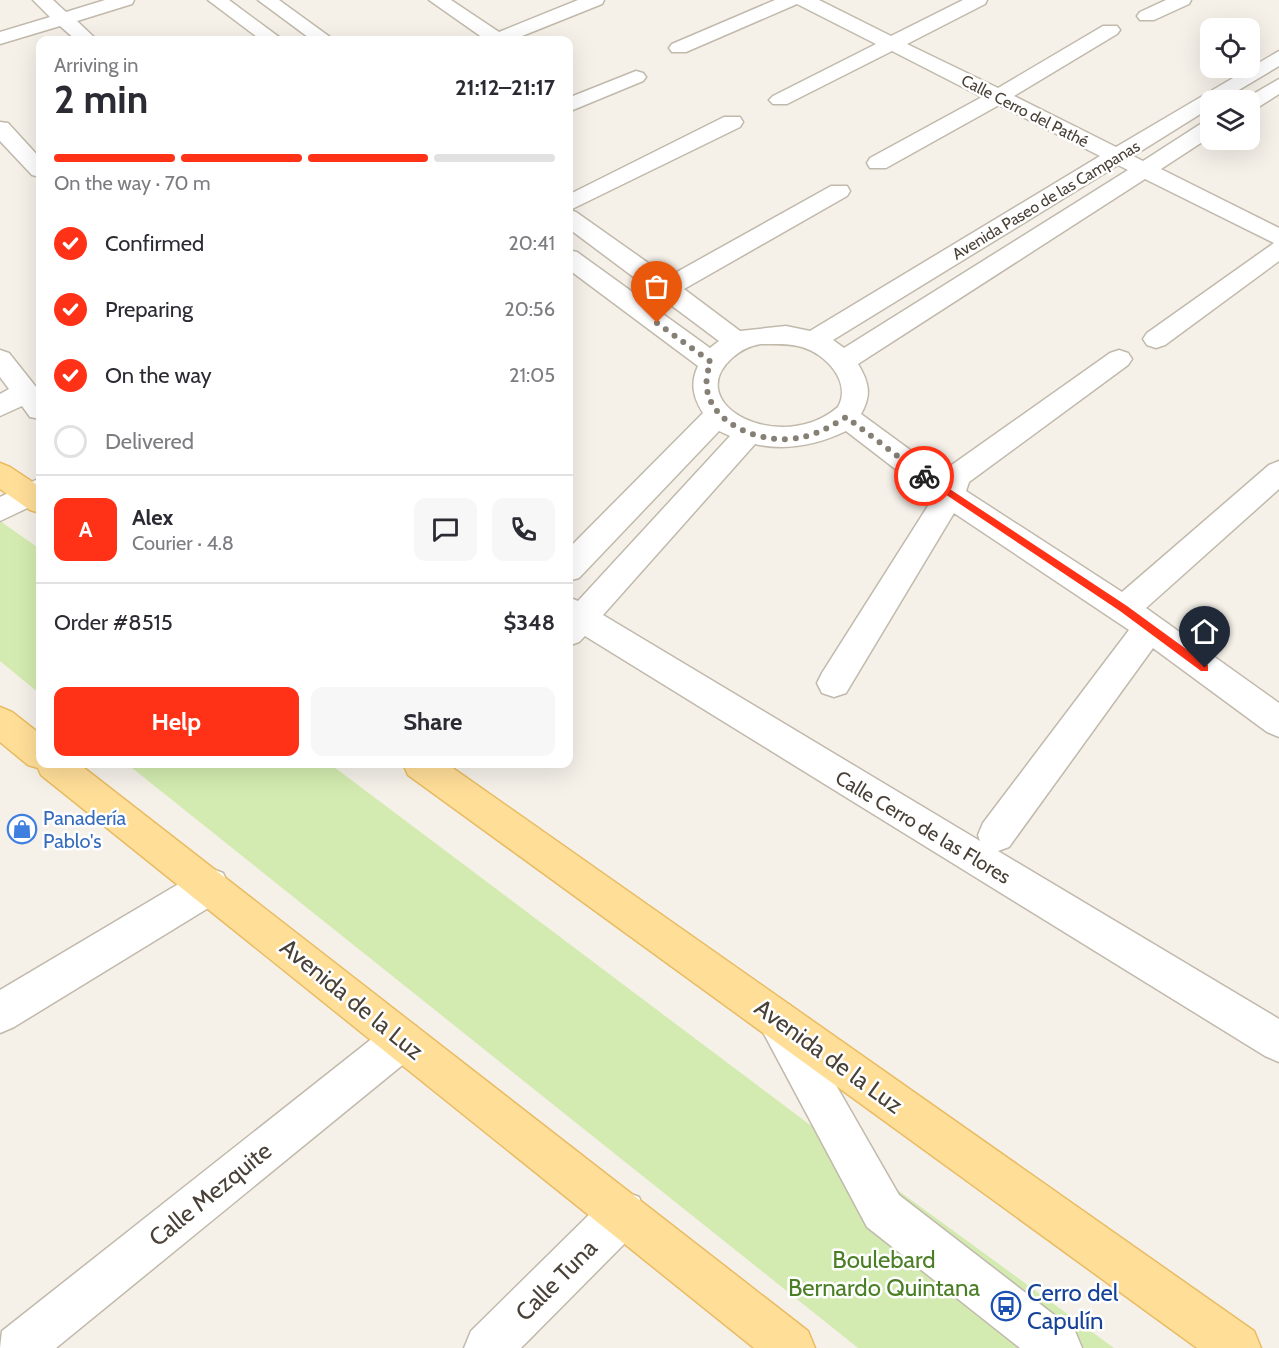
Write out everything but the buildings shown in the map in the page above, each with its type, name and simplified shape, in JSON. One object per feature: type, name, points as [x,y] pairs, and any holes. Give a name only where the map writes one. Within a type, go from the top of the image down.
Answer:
[{"type":"main road","points":[[0,474],[36,494]]},
{"type":"main road","points":[[0,722],[36,751]]},
{"type":"main road","name":"Avenida de la Luz","points":[[58,768],[791,1348]]},
{"type":"main road","name":"Avenida de la Luz","points":[[436,768],[774,1017],[1237,1348]]},
{"type":"street","points":[[42,0],[82,36]]},
{"type":"street","points":[[0,38],[125,0]]},
{"type":"street","points":[[217,0],[267,36]]},
{"type":"street","points":[[267,0],[318,36]]},
{"type":"street","points":[[438,0],[491,36]]},
{"type":"street","points":[[507,36],[595,0]]},
{"type":"street","points":[[679,48],[791,0]]},
{"type":"street","name":"Calle Cerro del Pathé","points":[[804,0],[1279,237]]},
{"type":"street","points":[[780,100],[978,0]]},
{"type":"street","points":[[1147,16],[1182,0]]},
{"type":"street","points":[[878,163],[998,97],[1110,30]]},
{"type":"street","name":"Avenida Paseo de las Campanas","points":[[813,341],[1279,57]]},
{"type":"street","points":[[573,104],[636,77]]},
{"type":"street","points":[[1260,97],[1279,85]]},
{"type":"street","points":[[573,202],[732,122]]},
{"type":"street","points":[[0,128],[36,166]]},
{"type":"street","name":"Avenida Paseo de las Campanas","points":[[843,361],[1200,134]]},
{"type":"street","points":[[668,288],[838,191]]},
{"type":"street","points":[[573,221],[668,288],[737,342]]},
{"type":"street","points":[[1156,339],[1279,249]]},
{"type":"street","points":[[573,261],[711,362]]},
{"type":"street","points":[[786,335],[813,341],[843,361],[855,379],[856,399],[846,417],[821,433],[788,439],[749,433],[718,415],[706,391],[705,376],[711,362],[737,342],[758,336],[786,335]]},
{"type":"street","points":[[0,359],[33,400],[0,406]]},
{"type":"street","points":[[834,683],[950,495],[956,477],[1119,359]]},
{"type":"street","points":[[573,564],[718,415]]},
{"type":"street","points":[[846,417],[950,495],[1136,618],[1279,722]]},
{"type":"street","points":[[573,620],[749,433]]},
{"type":"street","points":[[996,835],[1136,618],[1279,472]]},
{"type":"street","points":[[0,510],[36,495]]},
{"type":"street","name":"Calle Cerro de las Flores","points":[[573,620],[1279,1042]]},
{"type":"street","points":[[0,1013],[210,886]]},
{"type":"street","points":[[774,1017],[883,1211],[1058,1348]]},
{"type":"street","name":"Calle Mezquite","points":[[19,1348],[402,1040]]},
{"type":"street","name":"Calle Tuna","points":[[488,1348],[623,1213]]},
{"type":"green space","points":[[0,521],[36,546],[36,691],[0,661]]},
{"type":"green space","name":"Boulebard Bernardo Quintana","points":[[132,768],[335,768],[866,1167],[1114,1348],[858,1348]]},
{"type":"way so far","points":[[657,323],[711,362],[705,376],[706,391],[712,406],[718,415],[738,427],[749,433],[788,439],[821,433],[846,417],[924,476]]},
{"type":"place","name":"Panadería Pablo's","points":[[22,829]]},
{"type":"place","name":"Cerro del Capulín","points":[[1006,1306]]},
{"type":"route","points":[[924,476],[1124,609],[1205,668]]}]
